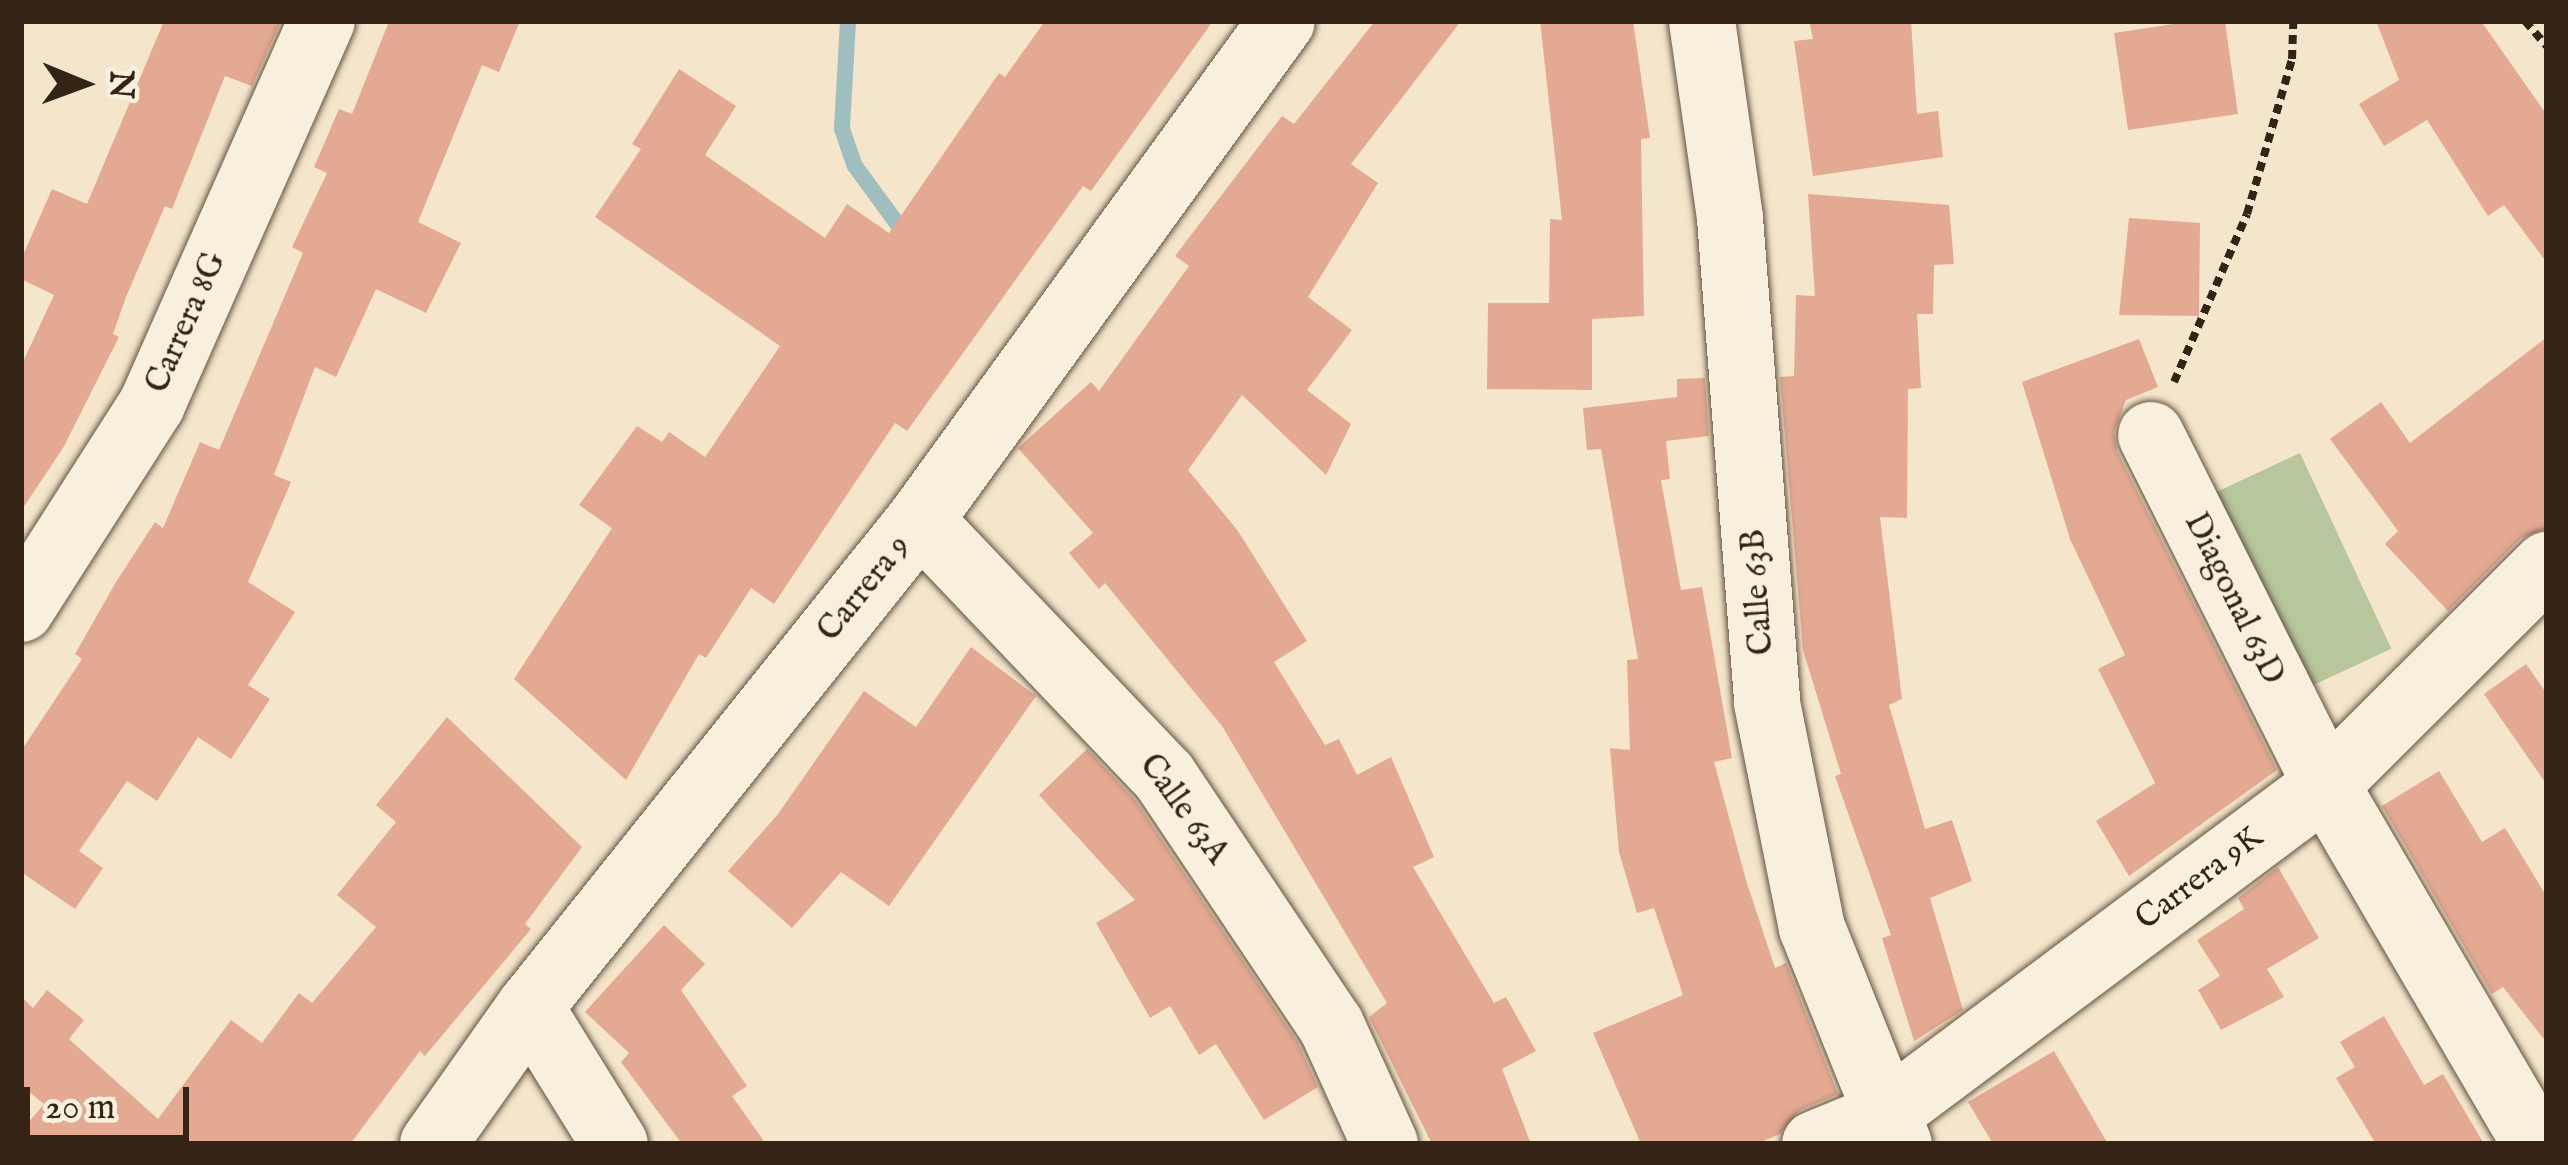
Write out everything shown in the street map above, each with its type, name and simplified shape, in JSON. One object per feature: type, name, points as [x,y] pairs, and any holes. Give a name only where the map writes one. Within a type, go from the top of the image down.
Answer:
[{"type":"street","name":"Carrera 8G","points":[[21,609],[152,404],[322,21]]},
{"type":"street","name":"Carrera 9","points":[[433,1144],[530,1007],[920,520],[1282,21]]},
{"type":"street","name":"Calle 63B","points":[[1702,21],[1730,218],[1767,703],[1812,928],[1891,1130]]},
{"type":"street","name":"Diagonal 63D","points":[[2151,435],[2326,785],[2536,1144]]},
{"type":"street","name":"Calle 63A","points":[[920,520],[1164,776],[1330,1025],[1385,1144]]},
{"type":"street","name":"Carrera 9K","points":[[1815,1144],[1891,1130],[2326,785],[2547,565]]},
{"type":"street","points":[[530,1007],[615,1144]]},
{"type":"path","points":[[2151,435],[2247,214],[2292,59],[2293,21]]},
{"type":"path","points":[[2525,21],[2547,46]]},
{"type":"green space","points":[[2300,453],[2391,649],[2288,697],[2197,501]]},
{"type":"building","points":[[164,21],[281,21],[252,86],[225,76],[172,209],[165,206],[126,297],[113,334],[119,337],[63,448],[21,511],[21,366],[54,295],[21,279],[21,260],[52,189],[87,204]]},
{"type":"building","points":[[382,21],[520,21],[499,72],[482,65],[418,222],[461,243],[426,313],[376,289],[336,377],[315,367],[274,475],[291,482],[248,582],[295,612],[248,685],[270,699],[231,759],[198,737],[157,801],[127,781],[79,851],[103,868],[75,909],[21,872],[21,751],[82,659],[75,654],[116,582],[155,522],[163,528],[200,442],[219,450],[303,253],[292,247],[327,173],[314,167],[339,109],[352,114],[388,24]]},
{"type":"building","points":[[1045,21],[1213,21],[1091,191],[1083,186],[907,431],[895,423],[774,604],[751,588],[706,658],[699,654],[626,780],[514,679],[612,528],[579,505],[637,426],[662,442],[669,432],[705,457],[780,346],[595,217],[641,149],[632,144],[679,69],[736,106],[705,155],[825,238],[847,204],[889,233],[999,73],[1005,77]]},
{"type":"building","points":[[1375,21],[1461,21],[1351,164],[1378,183],[1308,297],[1352,330],[1307,390],[1351,424],[1326,475],[1242,395],[1188,470],[1238,531],[1307,641],[1274,662],[1325,745],[1339,739],[1357,775],[1391,757],[1434,857],[1413,867],[1494,1003],[1506,997],[1536,1051],[1502,1069],[1531,1144],[1432,1144],[1369,1017],[1387,1003],[1222,726],[1105,583],[1099,589],[1069,553],[1093,533],[1018,448],[1091,382],[1099,391],[1189,266],[1175,256],[1282,116],[1294,124]]},
{"type":"building","points":[[1540,21],[1633,21],[1650,138],[1641,139],[1644,316],[1592,319],[1592,390],[1487,389],[1488,303],[1549,303],[1550,219],[1562,220]]},
{"type":"building","points":[[1809,21],[1911,21],[1917,114],[1938,111],[1943,157],[1813,176],[1794,41],[1813,39]]},
{"type":"building","points":[[2225,21],[2238,114],[2128,130],[2114,33]]},
{"type":"building","points":[[2376,21],[2481,21],[2547,115],[2547,263],[2504,205],[2488,216],[2427,120],[2384,146],[2359,104],[2399,80]]},
{"type":"building","points":[[1808,194],[1949,205],[1954,264],[1934,265],[1933,314],[1917,314],[1921,388],[1908,389],[1907,518],[1880,517],[1902,699],[1889,705],[1925,829],[1952,820],[1972,881],[1930,898],[1963,1010],[1914,1041],[1882,938],[1891,935],[1835,776],[1841,774],[1803,650],[1780,377],[1794,376],[1796,295],[1815,296]]},
{"type":"building","points":[[2129,218],[2200,223],[2199,316],[2119,315]]},
{"type":"building","points":[[2547,337],[2547,528],[2521,538],[2448,611],[2385,544],[2398,531],[2330,439],[2381,402],[2410,443]]},
{"type":"building","points":[[2139,339],[2158,387],[2126,400],[2114,432],[2117,451],[2277,770],[2129,876],[2096,821],[2155,783],[2098,669],[2125,655],[2070,539],[2022,382]]},
{"type":"building","points":[[1705,378],[1709,436],[1666,441],[1670,479],[1661,480],[1681,590],[1702,587],[1732,758],[1714,762],[1746,880],[1775,968],[1786,963],[1838,1094],[1800,1110],[1780,1134],[1756,1144],[1641,1144],[1593,1033],[1683,995],[1654,908],[1637,913],[1619,852],[1610,748],[1630,750],[1627,660],[1638,659],[1601,449],[1587,450],[1583,408],[1677,397],[1677,379]]},
{"type":"building","points":[[971,647],[1036,696],[889,906],[841,872],[792,928],[728,871],[778,814],[864,691],[916,727]]},
{"type":"building","points":[[2526,664],[2547,694],[2547,785],[2484,694]]},
{"type":"building","points":[[447,717],[582,847],[525,924],[531,929],[425,1056],[420,1051],[350,1144],[21,1144],[21,1131],[44,1104],[28,1091],[21,1101],[21,996],[33,1008],[47,990],[84,1020],[69,1039],[158,1119],[231,1020],[262,1043],[299,993],[312,1003],[376,927],[337,895],[396,822],[376,805]]},
{"type":"building","points":[[1087,749],[1135,800],[1298,1043],[1318,1087],[1264,1120],[1216,1044],[1199,1055],[1170,1006],[1150,1018],[1096,923],[1135,900],[1039,795]]},
{"type":"building","points":[[2439,771],[2482,842],[2505,828],[2547,897],[2547,1043],[2503,987],[2492,994],[2382,806]]},
{"type":"building","points":[[2278,867],[2319,938],[2267,969],[2284,997],[2221,1030],[2198,990],[2220,976],[2197,940],[2244,909],[2238,898]]},
{"type":"building","points":[[664,925],[705,964],[681,990],[747,1086],[732,1096],[766,1144],[682,1144],[621,1062],[629,1053],[585,1012]]},
{"type":"building","points":[[2384,1016],[2424,1085],[2443,1074],[2484,1144],[2376,1144],[2336,1078],[2355,1067],[2340,1042]]},
{"type":"building","points":[[2054,1051],[2108,1144],[1993,1144],[1968,1102]]},
{"type":"waterway","points":[[848,21],[842,129],[855,166],[907,237]]}]
